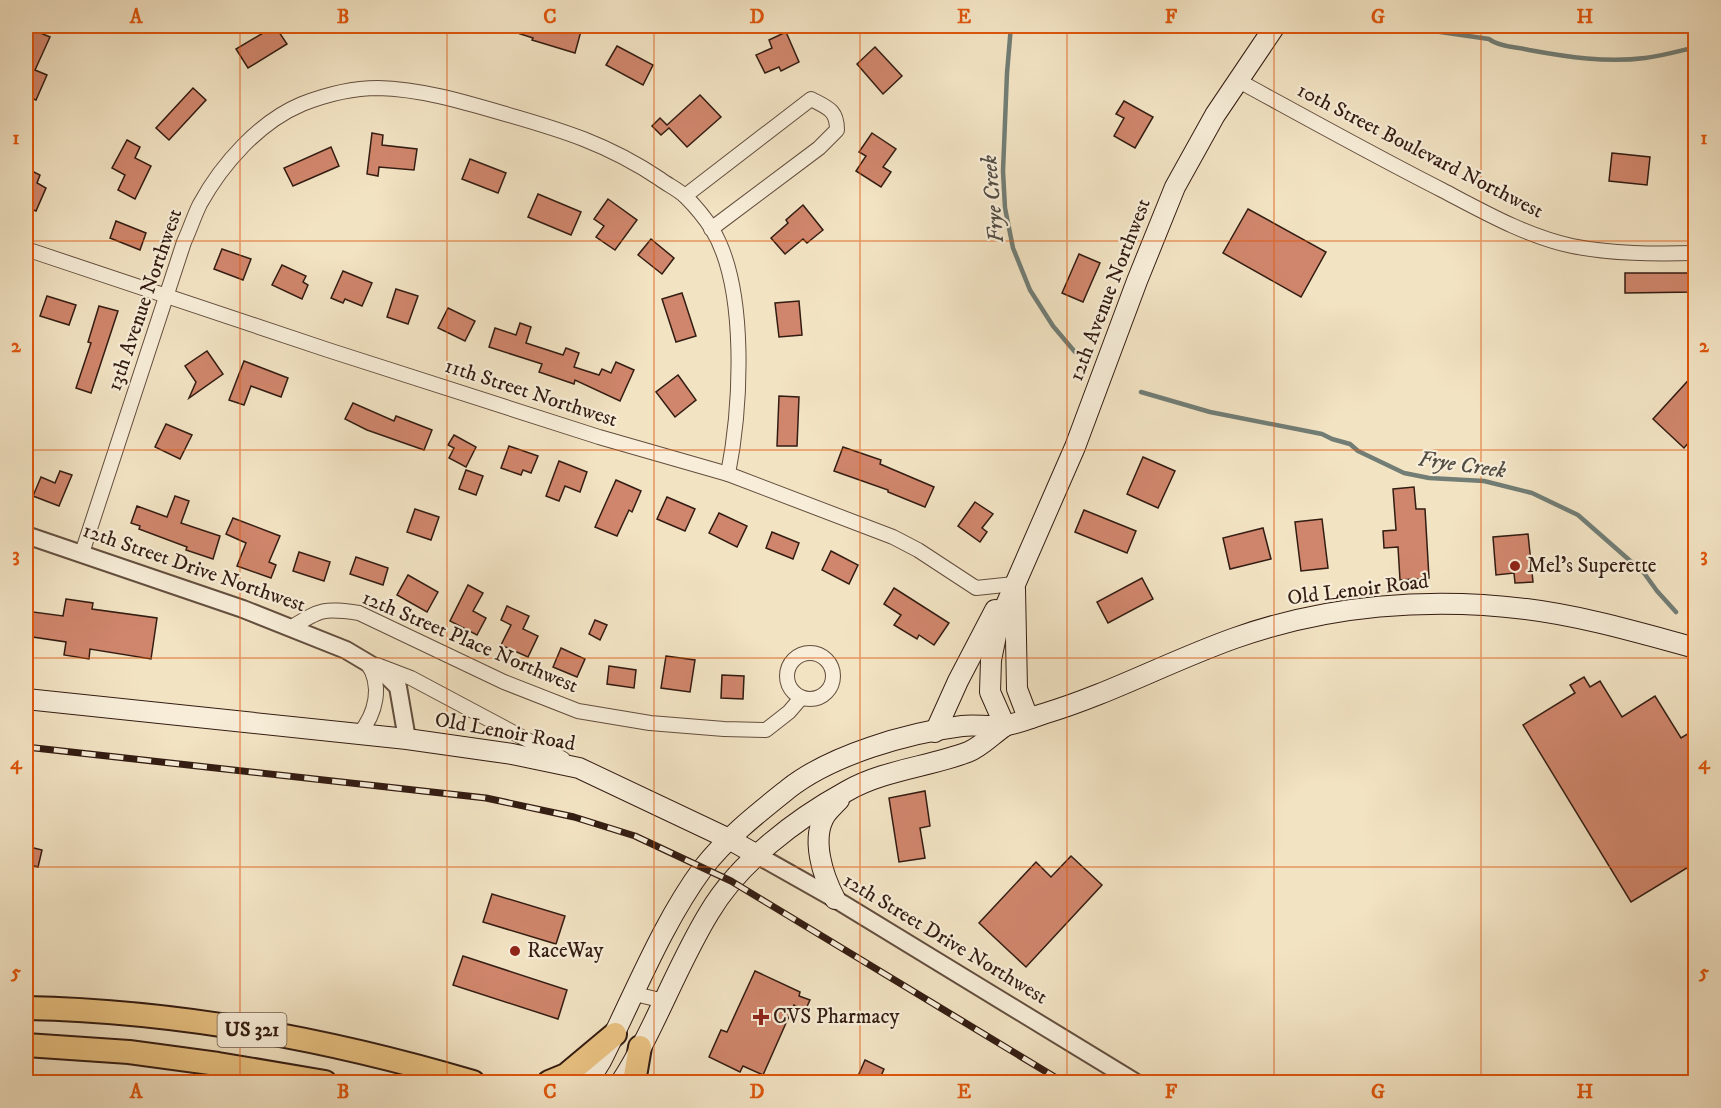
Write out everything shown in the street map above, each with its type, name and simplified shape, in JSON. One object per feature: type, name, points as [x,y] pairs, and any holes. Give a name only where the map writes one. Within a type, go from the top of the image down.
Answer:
[{"type":"highway","name":"US 321","points":[[26,1008],[136,1015],[228,1026],[331,1045],[406,1063],[473,1083]]},
{"type":"highway","points":[[549,1083],[567,1075],[615,1034]]},
{"type":"highway","name":"US 321","points":[[26,1045],[129,1052],[218,1064],[324,1083]]},
{"type":"highway","points":[[634,1083],[640,1047]]},
{"type":"main road","name":"12th Avenue Northwest","points":[[1005,726],[990,692],[991,660],[999,621],[1076,447],[1137,280],[1175,187],[1237,80],[1275,26]]},
{"type":"main road","name":"12th Avenue Northwest","points":[[935,732],[991,616],[1014,584]]},
{"type":"main road","points":[[1014,584],[1017,595],[1017,689],[1025,710],[1031,718]]},
{"type":"main road","name":"Old Lenoir Road","points":[[26,699],[359,734],[512,754],[579,768],[729,839],[790,787],[825,766],[862,751],[892,741],[963,726],[1005,726],[1083,702],[1183,658],[1278,624],[1317,615],[1395,605],[1443,603],[1529,609],[1695,648]]},
{"type":"main road","name":"Old Lenoir Road","points":[[621,1083],[709,913],[731,881],[757,855],[818,808],[849,790],[895,772],[969,752],[1005,726]]},
{"type":"main road","points":[[835,899],[826,882],[822,865],[820,833],[825,815],[849,790]]},
{"type":"main road","points":[[588,1083],[615,1034],[672,917],[704,868],[729,839]]},
{"type":"main road","name":"12th Street Drive Northwest","points":[[729,839],[757,855]]},
{"type":"street","points":[[1608,26],[1628,26]]},
{"type":"street","name":"10th Street Boulevard Northwest","points":[[1237,80],[1406,172],[1492,216],[1529,232],[1571,246],[1610,251],[1649,254],[1695,253]]},
{"type":"street","name":"13th Avenue Northwest","points":[[82,553],[184,242],[200,205],[217,177],[262,129],[308,102],[328,96],[377,88],[428,93],[564,131],[614,151],[685,196],[711,229],[731,277],[737,319],[737,411],[728,474]]},
{"type":"street","points":[[685,196],[812,99],[831,110],[837,120],[837,130],[819,148],[711,229]]},
{"type":"street","name":"11th Street Northwest","points":[[26,249],[598,437],[728,474],[893,537],[918,549],[976,588],[1014,584]]},
{"type":"street","name":"12th Street Drive Northwest","points":[[26,535],[292,627],[411,678],[579,768]]},
{"type":"street","name":"12th Street Place Northwest","points":[[292,627],[319,611],[337,610],[359,613],[537,696],[578,711],[619,719],[723,729],[766,730],[789,712],[801,698]]},
{"type":"street","points":[[354,654],[367,662],[375,674],[377,688],[372,712],[359,734]]},
{"type":"street","points":[[354,654],[383,672],[398,687],[407,740]]},
{"type":"street","name":"12th Street Drive Northwest","points":[[757,855],[835,899],[1135,1083]]},
{"type":"street","points":[[635,994],[664,1001]]},
{"type":"building","points":[[275,26],[287,44],[248,68],[236,49]]},
{"type":"building","points":[[503,26],[562,26],[581,31],[575,53],[532,40],[533,38],[502,28]]},
{"type":"building","points":[[33,30],[50,37],[35,70],[47,75],[36,100],[26,96],[26,45]]},
{"type":"building","points":[[786,32],[799,62],[781,71],[779,67],[765,73],[756,55],[772,48],[769,40]]},
{"type":"building","points":[[617,46],[653,65],[643,85],[606,65]]},
{"type":"building","points":[[875,47],[902,76],[883,94],[857,64]]},
{"type":"building","points":[[193,88],[206,100],[169,140],[156,128]]},
{"type":"building","points":[[700,95],[721,117],[687,147],[669,128],[661,135],[652,126],[660,118],[667,125]]},
{"type":"building","points":[[1124,101],[1153,117],[1135,148],[1114,136],[1124,118],[1116,114]]},
{"type":"building","points":[[372,133],[383,135],[382,145],[417,149],[414,170],[379,167],[378,176],[367,174]]},
{"type":"building","points":[[872,133],[896,149],[883,167],[891,172],[881,187],[856,171],[866,156],[859,152]]},
{"type":"building","points":[[127,140],[140,147],[135,158],[151,166],[135,199],[118,190],[125,175],[112,168]]},
{"type":"building","points":[[331,147],[339,166],[293,186],[284,168]]},
{"type":"building","points":[[1612,153],[1650,157],[1647,185],[1609,181]]},
{"type":"building","points":[[470,159],[506,173],[498,193],[462,179]]},
{"type":"building","points":[[26,168],[40,175],[37,183],[46,188],[36,211],[26,207]]},
{"type":"building","points":[[538,194],[581,212],[571,235],[528,217]]},
{"type":"building","points":[[608,199],[637,220],[615,250],[596,237],[604,226],[594,219]]},
{"type":"building","points":[[803,205],[823,230],[807,243],[803,239],[785,254],[771,238]]},
{"type":"building","points":[[1248,209],[1326,252],[1301,297],[1223,253]]},
{"type":"building","points":[[116,221],[146,233],[140,250],[110,238]]},
{"type":"building","points":[[651,239],[674,258],[662,274],[638,255]]},
{"type":"building","points":[[222,249],[251,259],[243,280],[214,269]]},
{"type":"building","points":[[1079,254],[1100,263],[1083,302],[1062,293]]},
{"type":"building","points":[[282,265],[306,276],[303,282],[308,285],[302,299],[272,285]]},
{"type":"building","points":[[343,271],[372,283],[362,306],[345,299],[343,303],[331,298]]},
{"type":"building","points":[[1625,273],[1695,273],[1695,292],[1625,293]]},
{"type":"building","points":[[396,289],[418,296],[408,324],[387,317]]},
{"type":"building","points":[[682,293],[696,336],[676,342],[662,299]]},
{"type":"building","points":[[47,296],[76,305],[69,325],[40,316]]},
{"type":"building","points":[[799,301],[802,335],[779,337],[775,303]]},
{"type":"building","points":[[99,306],[118,311],[91,393],[76,388],[91,343],[88,342]]},
{"type":"building","points":[[448,308],[475,321],[465,341],[438,328]]},
{"type":"building","points":[[520,323],[531,327],[526,343],[563,355],[566,348],[579,353],[574,367],[599,375],[602,369],[611,373],[616,362],[634,370],[620,401],[575,380],[574,384],[539,372],[542,364],[489,347],[495,328],[516,335]]},
{"type":"building","points":[[207,351],[223,374],[189,398],[196,382],[185,366]]},
{"type":"building","points":[[244,361],[288,378],[281,397],[251,386],[244,405],[229,400]]},
{"type":"building","points":[[1695,373],[1695,435],[1684,448],[1653,419]]},
{"type":"building","points":[[678,375],[696,400],[675,417],[656,392]]},
{"type":"building","points":[[779,396],[799,397],[797,446],[777,446]]},
{"type":"building","points":[[353,403],[394,421],[396,416],[432,430],[424,450],[367,430],[345,419]]},
{"type":"building","points":[[166,424],[192,435],[180,459],[155,447]]},
{"type":"building","points":[[454,435],[476,447],[466,467],[449,458],[454,448],[448,445]]},
{"type":"building","points":[[509,446],[538,456],[531,473],[523,470],[521,475],[501,468]]},
{"type":"building","points":[[843,447],[881,460],[880,464],[934,487],[925,507],[888,492],[888,490],[834,471]]},
{"type":"building","points":[[1143,457],[1175,471],[1158,508],[1127,494]]},
{"type":"building","points":[[559,461],[587,472],[580,492],[565,486],[559,501],[546,496]]},
{"type":"building","points":[[466,470],[483,476],[476,495],[459,489]]},
{"type":"building","points":[[60,471],[72,475],[59,506],[33,496],[41,477],[55,483]]},
{"type":"building","points":[[616,480],[641,491],[632,512],[629,510],[617,536],[595,527]]},
{"type":"building","points":[[1414,487],[1416,509],[1425,509],[1429,578],[1400,580],[1398,547],[1384,548],[1383,531],[1396,530],[1393,489]]},
{"type":"building","points":[[175,496],[189,501],[181,523],[220,536],[213,559],[186,550],[187,547],[139,529],[140,526],[131,523],[137,506],[167,517]]},
{"type":"building","points":[[667,497],[695,509],[685,531],[657,519]]},
{"type":"building","points":[[975,502],[993,514],[982,528],[987,532],[980,542],[958,526]]},
{"type":"building","points":[[415,509],[439,517],[431,540],[407,532]]},
{"type":"building","points":[[1084,510],[1136,531],[1127,553],[1075,532]]},
{"type":"building","points":[[719,513],[747,526],[737,547],[709,533]]},
{"type":"building","points":[[233,518],[280,536],[269,562],[276,565],[271,578],[237,566],[246,543],[226,534]]},
{"type":"building","points":[[1322,519],[1328,568],[1301,571],[1295,522]]},
{"type":"building","points":[[1263,528],[1271,559],[1230,569],[1223,538]]},
{"type":"building","points":[[772,532],[799,543],[793,559],[766,548]]},
{"type":"building","points":[[1528,534],[1533,582],[1515,583],[1514,573],[1496,575],[1493,537]]},
{"type":"building","points":[[831,551],[858,565],[849,584],[822,570]]},
{"type":"building","points":[[299,552],[330,562],[324,581],[293,571]]},
{"type":"building","points":[[356,557],[388,568],[383,585],[350,574]]},
{"type":"building","points":[[408,575],[438,592],[427,612],[397,595]]},
{"type":"building","points":[[1142,578],[1153,599],[1108,623],[1097,602]]},
{"type":"building","points":[[468,585],[483,593],[473,611],[486,618],[477,635],[450,621]]},
{"type":"building","points":[[894,588],[949,623],[934,645],[919,635],[917,639],[894,625],[901,615],[884,604]]},
{"type":"building","points":[[66,599],[93,603],[92,609],[157,618],[151,659],[90,649],[89,659],[64,655],[66,642],[26,636],[26,611],[63,616]]},
{"type":"building","points":[[507,606],[529,616],[523,629],[538,636],[528,657],[501,645],[511,625],[501,620]]},
{"type":"building","points":[[595,620],[607,625],[600,640],[589,634]]},
{"type":"building","points":[[561,648],[585,659],[577,677],[553,667]]},
{"type":"building","points":[[666,656],[695,660],[690,692],[661,688]]},
{"type":"building","points":[[609,666],[636,670],[634,688],[607,684]]},
{"type":"building","points":[[722,675],[744,676],[743,699],[721,698]]},
{"type":"building","points":[[1584,677],[1590,687],[1600,681],[1622,717],[1655,696],[1681,738],[1689,733],[1695,744],[1695,863],[1631,902],[1523,725],[1575,693],[1570,685]]},
{"type":"building","points":[[925,791],[930,826],[920,828],[925,858],[899,862],[889,798]]},
{"type":"building","points":[[26,846],[42,850],[38,867],[26,864]]},
{"type":"building","points":[[1071,856],[1102,885],[1026,967],[979,923],[1036,862],[1051,877]]},
{"type":"building","points":[[492,894],[565,916],[556,944],[483,922]]},
{"type":"building","points":[[463,956],[567,990],[558,1019],[453,985]]},
{"type":"building","name":"CVS Pharmacy","points":[[755,971],[800,992],[799,996],[810,1000],[805,1011],[794,1005],[763,1075],[743,1066],[740,1072],[709,1057],[721,1030],[727,1032]]},
{"type":"building","points":[[865,1060],[884,1069],[878,1083],[855,1083]]},
{"type":"waterway","name":"Frye Creek","points":[[1011,26],[1003,171],[1005,208],[1013,248],[1030,290],[1053,326],[1075,352]]},
{"type":"waterway","points":[[1399,26],[1489,39],[1498,44],[1587,59],[1645,58],[1696,47]]},
{"type":"waterway","name":"Frye Creek","points":[[1141,392],[1210,412],[1322,434],[1350,444],[1358,451],[1404,473],[1429,478],[1484,481],[1532,493],[1578,515],[1644,573],[1676,612]]},
{"type":"railway","points":[[26,747],[486,798],[574,817],[635,836],[731,881],[1063,1082]]},
{"type":"place","name":"Mel's Superette","points":[[1515,566]]},
{"type":"place","name":"RaceWay","points":[[515,951]]},
{"type":"place","name":"CVS Pharmacy","points":[[761,1017]]}]
